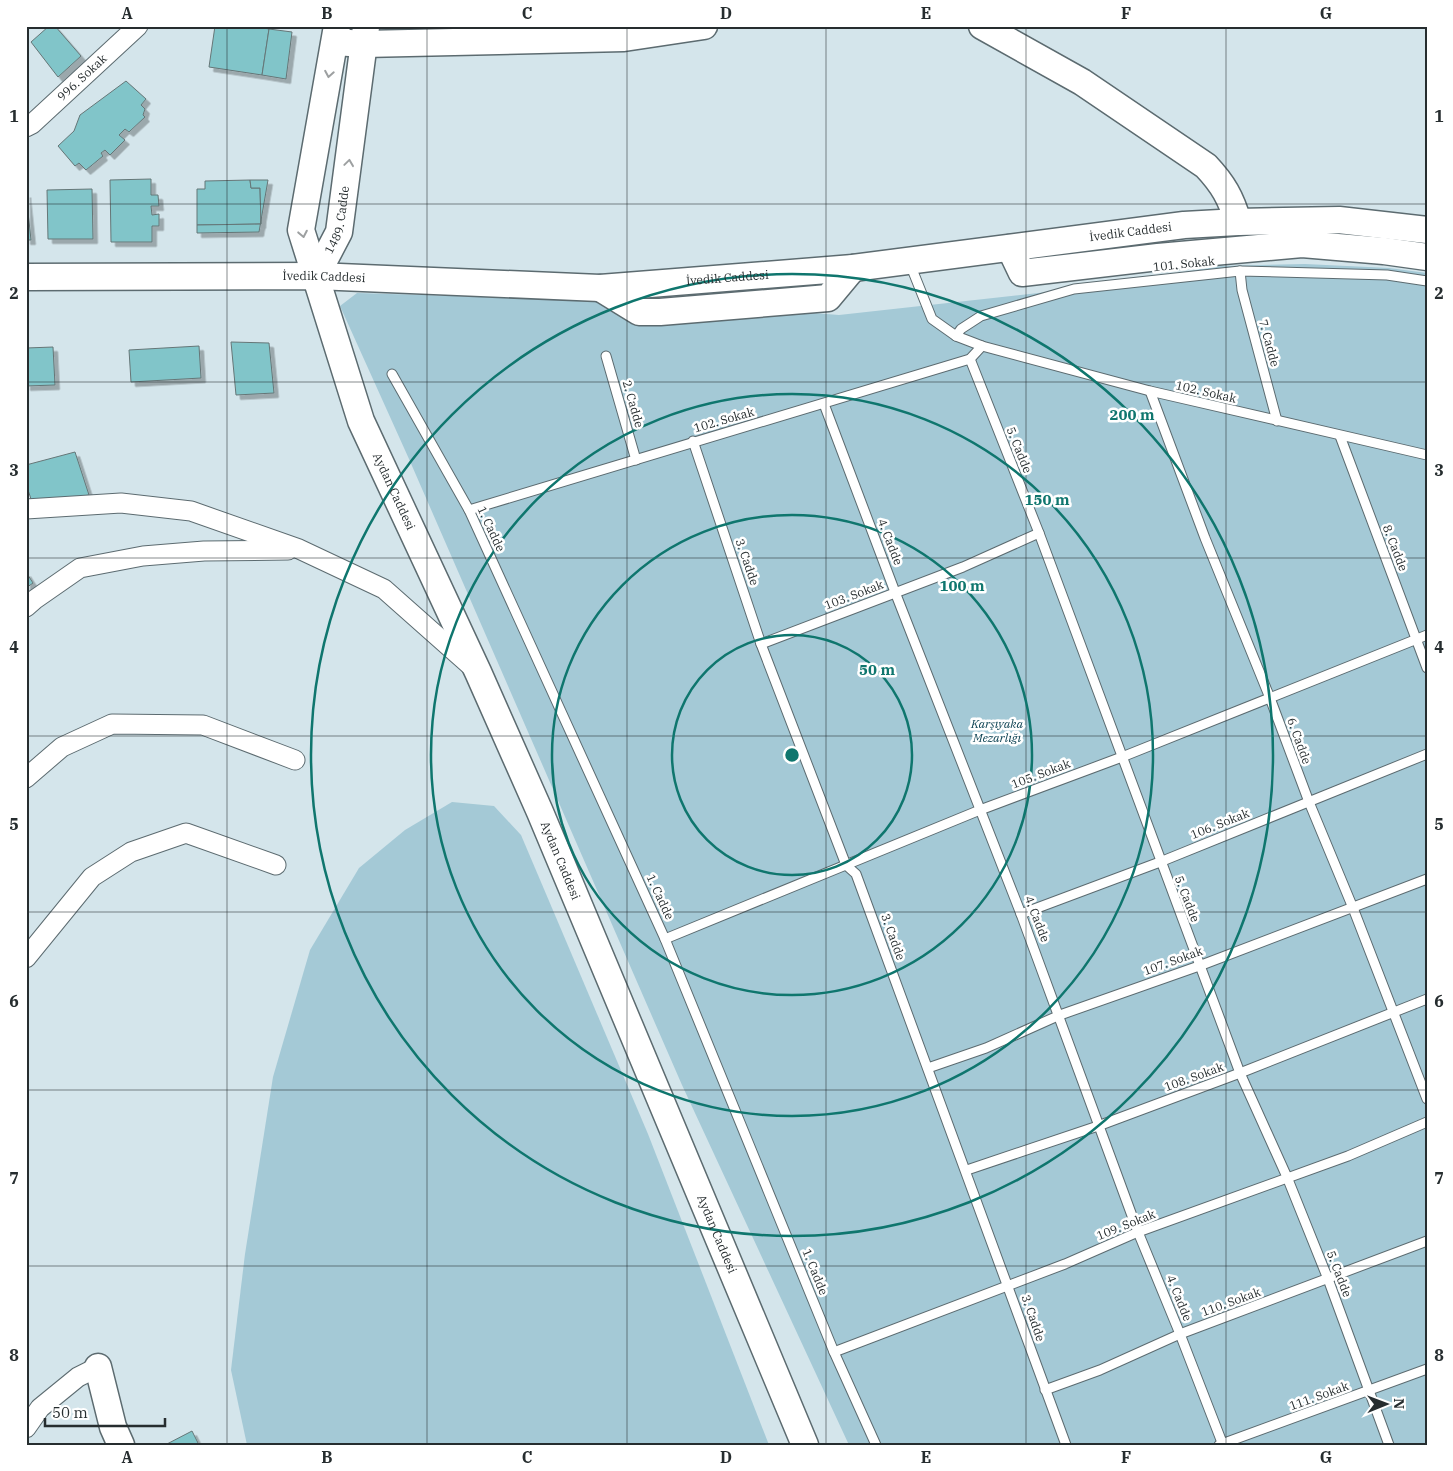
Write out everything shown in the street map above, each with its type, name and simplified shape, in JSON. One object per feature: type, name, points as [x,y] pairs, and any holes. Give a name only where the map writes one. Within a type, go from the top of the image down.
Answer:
[{"type":"street","name":"996. Sokak","points":[[26,127],[32,124],[138,26]]},
{"type":"street","points":[[336,34],[624,38],[704,26]]},
{"type":"street","points":[[982,26],[1082,82],[1206,166],[1220,181],[1232,202],[1238,222]]},
{"type":"street","name":"1489. Cadde","points":[[316,276],[301,230],[336,34]]},
{"type":"street","name":"1489. Cadde","points":[[316,276],[340,232],[365,35]]},
{"type":"street","name":"İvedik Caddesi","points":[[26,277],[316,276],[600,288],[639,312],[679,311],[828,298],[853,268],[1184,225],[1339,220],[1427,230]]},
{"type":"street","points":[[1184,225],[1187,254]]},
{"type":"street","points":[[1010,248],[1022,273],[1187,254],[1302,244],[1384,251],[1427,257]]},
{"type":"street","name":"Aydan Caddesi","points":[[316,276],[361,421],[478,672],[540,812],[805,1445]]},
{"type":"street","points":[[26,509],[121,503],[191,511],[299,549],[384,589],[478,672]]},
{"type":"street","points":[[26,607],[80,568],[143,556],[204,551],[299,549]]},
{"type":"street","points":[[26,778],[62,747],[112,724],[203,725],[295,760]]},
{"type":"street","points":[[26,958],[92,878],[131,852],[186,833],[276,865]]},
{"type":"street","points":[[26,1428],[40,1408],[78,1377],[98,1367],[113,1427],[121,1445]]},
{"type":"lane","name":"102. Sokak","points":[[910,261],[932,319],[956,336],[982,346],[1150,391],[1427,456]]},
{"type":"lane","name":"101. Sokak","points":[[956,336],[960,329],[981,316],[1074,289],[1240,271],[1387,275],[1427,281]]},
{"type":"lane","name":"7. Cadde","points":[[1240,271],[1242,290],[1277,422]]},
{"type":"lane","points":[[970,360],[982,346]]},
{"type":"lane","name":"2. Cadde","points":[[606,356],[636,460]]},
{"type":"lane","name":"102. Sokak","points":[[469,510],[970,360]]},
{"type":"lane","name":"5. Cadde","points":[[970,360],[1039,533],[1240,1074],[1287,1177],[1328,1279],[1389,1445]]},
{"type":"lane","name":"1. Cadde","points":[[392,374],[469,510],[665,939],[834,1352],[876,1445]]},
{"type":"lane","name":"6. Cadde","points":[[1150,391],[1205,538],[1270,698],[1309,802],[1353,908],[1427,1099]]},
{"type":"lane","name":"4. Cadde","points":[[824,404],[895,592],[1022,914],[1060,1015],[1098,1126],[1221,1444]]},
{"type":"lane","name":"8. Cadde","points":[[1340,436],[1427,668]]},
{"type":"lane","name":"3. Cadde","points":[[693,442],[761,644],[846,865],[856,874],[967,1170],[1066,1445]]},
{"type":"lane","name":"103. Sokak","points":[[761,644],[963,567],[1039,533]]},
{"type":"lane","name":"105. Sokak","points":[[665,939],[980,810],[1122,757],[1427,635]]},
{"type":"lane","name":"106. Sokak","points":[[1022,914],[1160,862],[1427,754]]},
{"type":"lane","name":"107. Sokak","points":[[928,1068],[986,1048],[1060,1015],[1199,966],[1427,878]]},
{"type":"lane","name":"108. Sokak","points":[[967,1170],[1098,1126],[1240,1074],[1427,998]]},
{"type":"lane","name":"109. Sokak","points":[[834,1352],[1065,1264],[1138,1232],[1348,1156],[1427,1122]]},
{"type":"lane","name":"110. Sokak","points":[[1045,1390],[1100,1370],[1180,1334],[1427,1241]]},
{"type":"lane","name":"111. Sokak","points":[[1221,1444],[1427,1369]]},
{"type":"green space","name":"Karşıyaka Mezarlığı","points":[[1305,264],[1389,268],[1427,273],[1427,1445],[849,1445],[682,1085],[409,459],[340,306],[357,293],[685,303],[839,315],[1074,289],[1221,266]]},
{"type":"green space","points":[[452,802],[494,806],[521,835],[648,1134],[769,1445],[247,1445],[231,1370],[245,1254],[273,1077],[310,950],[359,868],[405,830]]},
{"type":"building","points":[[49,26],[55,26],[81,56],[58,77],[31,42]]},
{"type":"building","points":[[215,26],[253,26],[269,29],[262,75],[209,67]]},
{"type":"building","points":[[269,29],[292,32],[286,79],[262,75]]},
{"type":"building","points":[[126,81],[146,99],[141,105],[145,109],[143,115],[145,117],[129,132],[125,129],[119,135],[125,140],[110,155],[105,150],[101,153],[103,156],[86,170],[79,163],[75,166],[58,146],[74,131],[80,115]]},
{"type":"building","points":[[151,179],[151,195],[158,195],[159,206],[151,206],[152,215],[159,214],[159,226],[152,226],[152,242],[111,242],[110,180]]},
{"type":"building","points":[[250,180],[251,188],[260,188],[261,224],[197,225],[197,189],[205,189],[205,181]]},
{"type":"building","points":[[250,180],[268,180],[261,221],[260,188],[251,188]]},
{"type":"building","points":[[92,189],[93,239],[48,239],[47,190]]},
{"type":"building","points":[[26,193],[31,240],[26,240]]},
{"type":"building","points":[[260,224],[259,232],[197,233],[197,225]]},
{"type":"building","points":[[231,342],[269,343],[274,393],[236,395]]},
{"type":"building","points":[[199,346],[201,378],[131,382],[129,350]]},
{"type":"building","points":[[53,347],[55,385],[26,386],[26,348]]},
{"type":"building","points":[[75,452],[89,495],[33,505],[26,484],[26,465]]},
{"type":"building","points":[[26,572],[33,583],[26,588]]},
{"type":"building","points":[[192,1431],[199,1445],[165,1445]]}]
